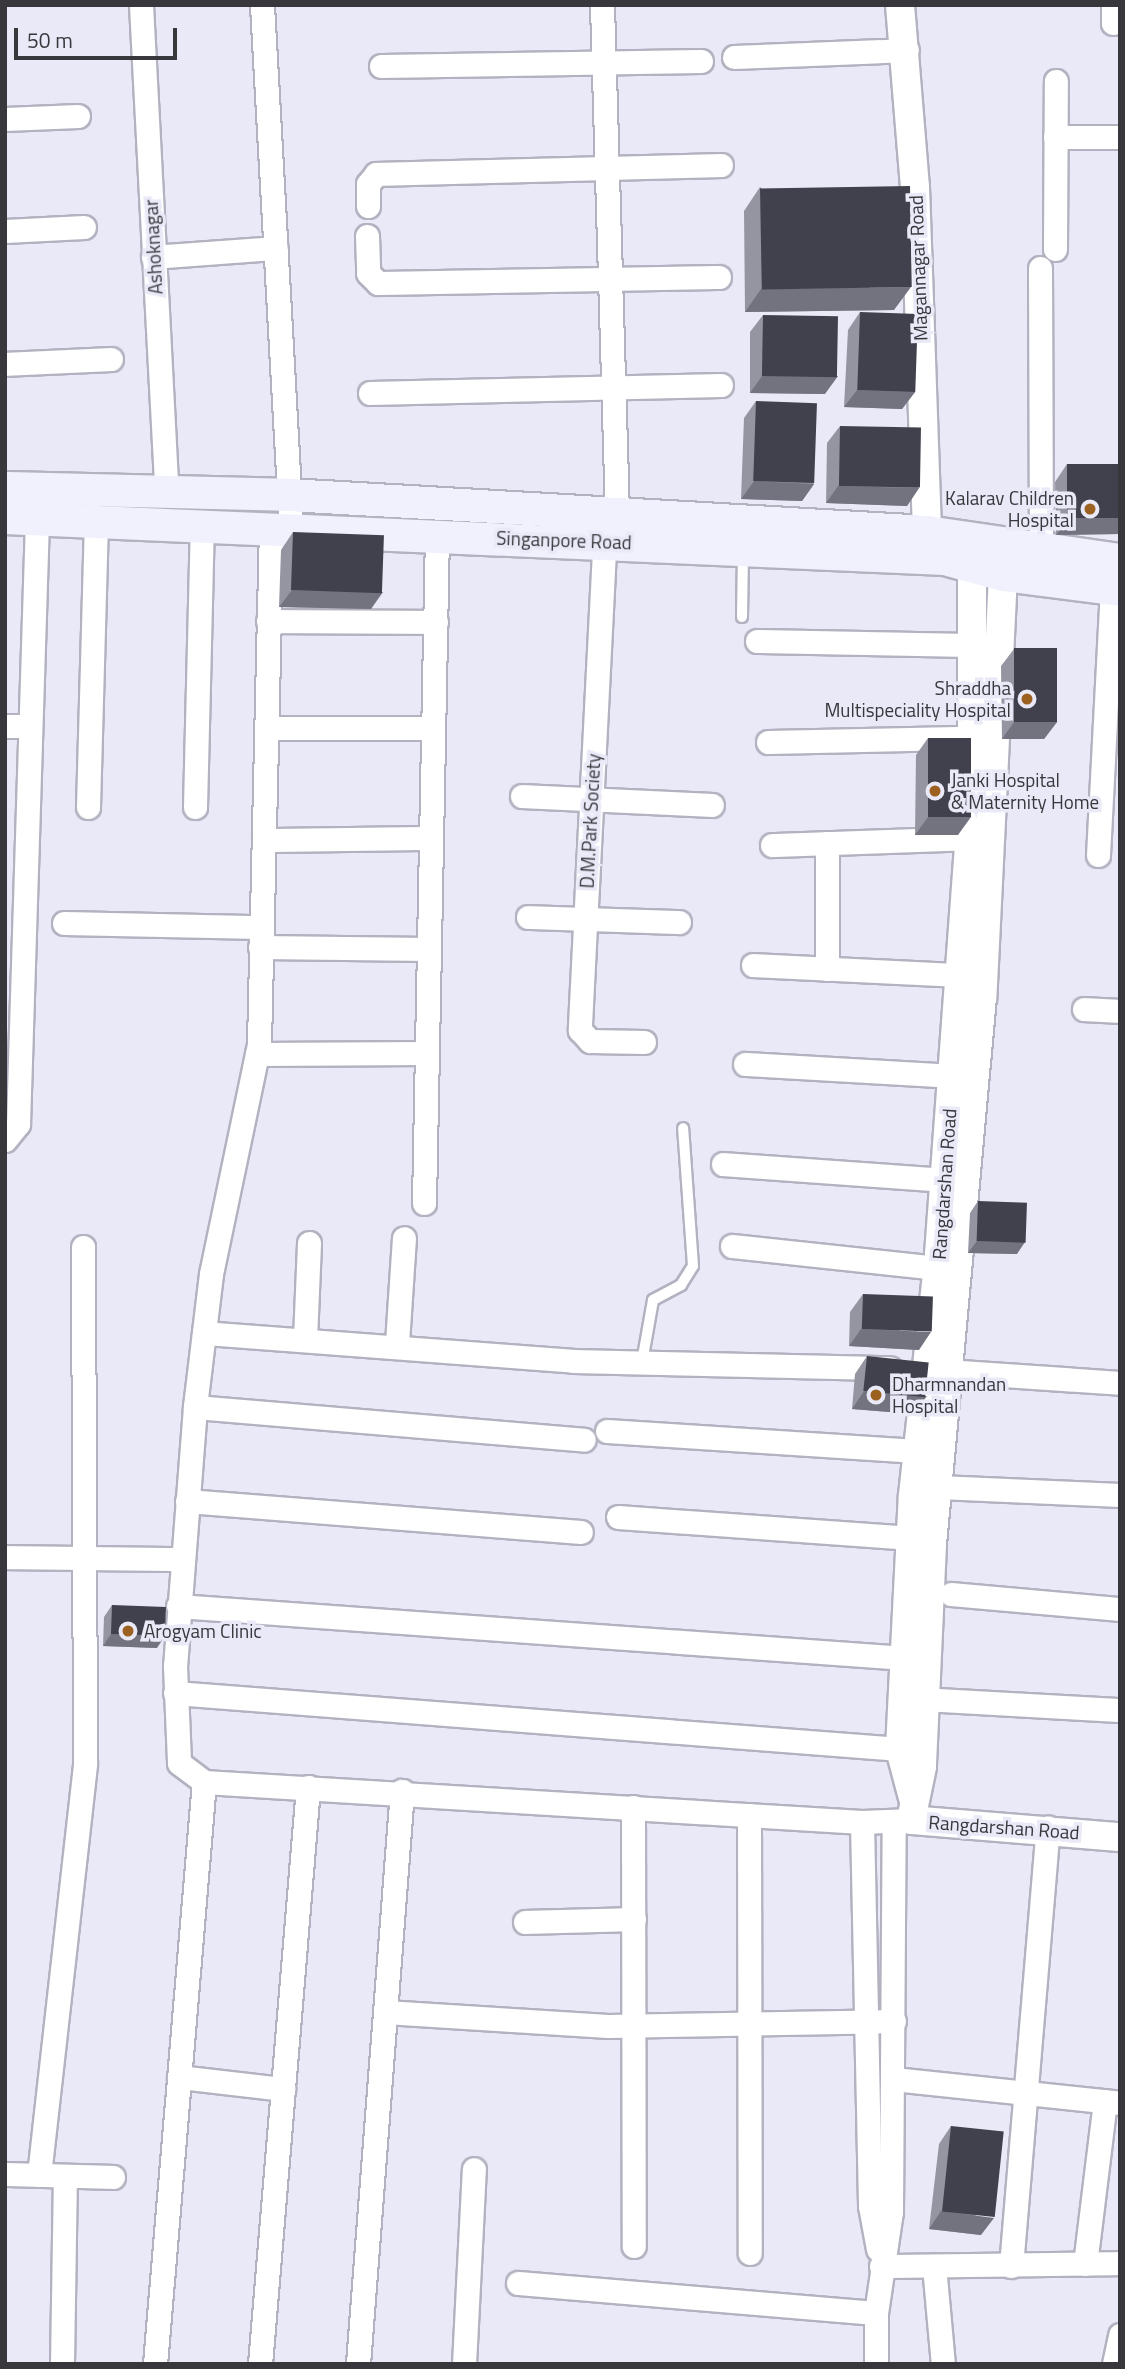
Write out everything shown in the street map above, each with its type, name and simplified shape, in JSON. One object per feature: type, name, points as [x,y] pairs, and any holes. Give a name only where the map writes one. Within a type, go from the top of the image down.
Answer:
[{"type":"main road","name":"Singanpore Road","points":[[5,488],[289,495],[609,523],[927,532],[1041,546],[1120,560]]},
{"type":"main road","name":"Singanpore Road","points":[[5,518],[202,523],[438,535],[609,523],[743,548],[945,559],[1003,575],[1116,590]]},
{"type":"street","name":"Ashoknagar","points":[[141,5],[166,490]]},
{"type":"street","points":[[262,5],[289,495],[281,527],[268,621],[257,1054],[204,1333],[180,1559],[175,1693],[179,1763],[204,1782],[402,1791],[862,1822],[906,1813],[894,2021],[891,2212],[876,2313],[876,2364]]},
{"type":"street","name":"D.M.Park Society","points":[[602,5],[606,62],[613,387],[609,523],[585,919],[582,1037],[645,1042]]},
{"type":"street","name":"Magannagar Road","points":[[900,5],[906,50],[927,532]]},
{"type":"street","points":[[734,57],[906,50]]},
{"type":"street","points":[[381,66],[702,61]]},
{"type":"street","points":[[1055,249],[1056,81]]},
{"type":"street","points":[[5,119],[78,116]]},
{"type":"street","points":[[1055,137],[1120,138]]},
{"type":"street","points":[[368,206],[368,184],[376,174],[721,165]]},
{"type":"street","points":[[5,231],[84,228]]},
{"type":"street","points":[[367,236],[368,273],[378,283],[719,277]]},
{"type":"street","points":[[153,257],[276,248]]},
{"type":"street","points":[[1040,268],[1041,546]]},
{"type":"street","points":[[5,364],[111,359]]},
{"type":"street","points":[[370,393],[721,385]]},
{"type":"street","points":[[5,1140],[18,1124],[13,1042],[16,832],[30,726],[37,519]]},
{"type":"street","points":[[88,807],[96,521]]},
{"type":"street","points":[[195,807],[202,523]]},
{"type":"street","points":[[424,1203],[438,535]]},
{"type":"street","name":"Rangdarshan Road","points":[[906,1813],[922,1767],[922,1699],[939,1487],[938,1268],[970,838],[972,567]]},
{"type":"street","name":"Rangdarshan Road","points":[[906,1813],[900,1749],[917,1451],[938,1370],[982,997],[1003,575]]},
{"type":"street","points":[[1098,855],[1116,590]]},
{"type":"street","points":[[268,621],[436,622]]},
{"type":"street","points":[[757,642],[972,645]]},
{"type":"street","points":[[5,726],[30,726]]},
{"type":"street","points":[[266,728],[433,728]]},
{"type":"street","points":[[768,742],[972,738]]},
{"type":"street","points":[[522,796],[712,805]]},
{"type":"street","points":[[264,840],[431,838]]},
{"type":"street","points":[[772,845],[970,838]]},
{"type":"street","points":[[827,843],[827,969]]},
{"type":"street","points":[[528,917],[678,922]]},
{"type":"street","points":[[64,923],[429,949]]},
{"type":"street","points":[[753,965],[960,975]]},
{"type":"street","points":[[1084,1009],[1120,1012]]},
{"type":"street","points":[[257,1054],[427,1053]]},
{"type":"street","points":[[745,1064],[952,1076]]},
{"type":"street","points":[[723,1164],[944,1180]]},
{"type":"street","points":[[397,1343],[404,1238]]},
{"type":"street","points":[[304,1339],[309,1242]]},
{"type":"street","points":[[39,2175],[85,1763],[83,1247]]},
{"type":"street","points":[[732,1247],[938,1268]]},
{"type":"street","points":[[204,1333],[397,1343],[539,1359],[938,1370],[1120,1382]]},
{"type":"street","points":[[195,1406],[584,1440]]},
{"type":"street","points":[[607,1431],[917,1451]]},
{"type":"street","points":[[939,1487],[1120,1496]]},
{"type":"street","points":[[187,1501],[581,1532]]},
{"type":"street","points":[[618,1517],[911,1538]]},
{"type":"street","points":[[5,1556],[180,1559]]},
{"type":"street","points":[[951,1594],[1120,1609]]},
{"type":"street","points":[[178,1606],[905,1658]]},
{"type":"street","points":[[175,1693],[900,1749]]},
{"type":"street","points":[[922,1699],[1120,1710]]},
{"type":"street","points":[[155,2364],[204,1782]]},
{"type":"street","points":[[260,2364],[308,1787]]},
{"type":"street","points":[[358,2364],[402,1791]]},
{"type":"street","points":[[633,1807],[634,2246]]},
{"type":"street","name":"Rangdarshan Road","points":[[906,1813],[1120,1837]]},
{"type":"street","points":[[749,1815],[747,2023],[750,2253]]},
{"type":"street","points":[[862,1822],[864,2021],[870,2206],[881,2266]]},
{"type":"street","points":[[1011,2266],[1048,1828]]},
{"type":"street","points":[[526,1922],[634,1919]]},
{"type":"street","points":[[386,2012],[633,2026],[894,2021]]},
{"type":"street","points":[[179,2077],[283,2089]]},
{"type":"street","points":[[893,2079],[1112,2102],[1085,2264]]},
{"type":"street","points":[[464,2364],[474,2169]]},
{"type":"street","points":[[5,2174],[113,2177]]},
{"type":"street","points":[[62,2364],[65,2176]]},
{"type":"street","points":[[881,2266],[1120,2263]]},
{"type":"street","points":[[933,2266],[943,2364]]},
{"type":"street","points":[[518,2283],[876,2313]]},
{"type":"street","points":[[1114,2364],[1120,2335]]},
{"type":"lane","points":[[742,617],[743,548]]},
{"type":"lane","points":[[642,1362],[653,1300],[681,1285],[693,1266],[683,1128]]},
{"type":"building","points":[[910,186],[912,287],[762,290],[760,189]]},
{"type":"building","points":[[860,312],[918,314],[915,392],[857,390]]},
{"type":"building","points":[[763,315],[838,316],[837,377],[762,376]]},
{"type":"building","points":[[756,401],[817,403],[814,483],[753,481]]},
{"type":"building","points":[[840,426],[921,427],[920,487],[839,486]]},
{"type":"building","points":[[1067,464],[1120,464],[1120,518],[1067,518]]},
{"type":"building","points":[[293,532],[384,535],[382,593],[291,590]]},
{"type":"building","points":[[1014,648],[1057,648],[1057,722],[1014,722]]},
{"type":"building","points":[[928,738],[971,738],[971,817],[928,817]]},
{"type":"building","points":[[978,1201],[1027,1203],[1026,1243],[977,1241]]},
{"type":"building","points":[[863,1294],[933,1296],[932,1331],[862,1329]]},
{"type":"building","points":[[867,1356],[929,1362],[925,1397],[863,1391]]},
{"type":"building","points":[[112,1605],[166,1607],[165,1636],[111,1634]]},
{"type":"building","points":[[951,2126],[1004,2132],[995,2217],[942,2212]]},
{"type":"place","name":"Kalarav Children Hospital","points":[[1090,509]]},
{"type":"place","name":"Shraddha Multispeciality Hospital","points":[[1027,699]]},
{"type":"place","name":"Janki Hospital & Maternity Home","points":[[935,791]]},
{"type":"place","name":"Dharmnandan Hospital","points":[[876,1395]]},
{"type":"place","name":"Arogyam Clinic","points":[[128,1631]]}]
